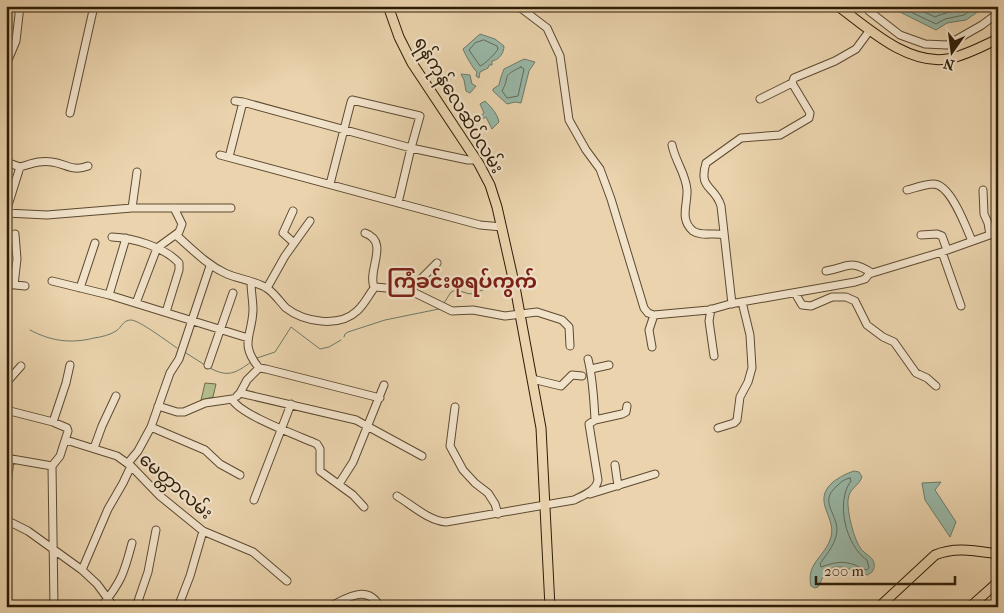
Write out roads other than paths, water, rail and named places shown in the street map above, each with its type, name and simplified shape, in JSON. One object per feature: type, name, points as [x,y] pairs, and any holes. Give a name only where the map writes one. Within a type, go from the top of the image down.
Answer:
[{"type":"main road","name":"ရန်ကုန်လေဆိပ်လမ်း","points":[[388,6],[412,63],[476,160],[490,185],[502,227],[541,428],[550,607]]},
{"type":"main road","points":[[838,6],[898,48],[937,60],[964,54],[998,39]]},
{"type":"main road","points":[[879,607],[935,555],[956,550],[998,554]]},
{"type":"main road","points":[[979,551],[998,562]]},
{"type":"main road","points":[[970,607],[998,582]]},
{"type":"main road","points":[[985,607],[998,595]]},
{"type":"street","points":[[6,64],[16,41],[20,6]]},
{"type":"street","points":[[70,113],[94,6]]},
{"type":"street","points":[[515,6],[547,28],[560,56],[569,120],[586,150],[600,169],[644,308],[648,313],[654,315],[711,309],[855,282],[865,279],[872,273],[945,251],[998,232]]},
{"type":"street","points":[[866,6],[869,11],[900,35],[925,44],[947,45],[982,25],[998,13]]},
{"type":"street","points":[[760,99],[792,83],[794,78],[835,61],[856,49],[870,30]]},
{"type":"street","points":[[732,304],[720,202],[703,179],[706,163],[741,138],[780,135],[809,118],[810,113],[792,83]]},
{"type":"street","points":[[235,100],[411,148],[476,160]]},
{"type":"street","points":[[330,184],[352,100],[420,116],[398,203]]},
{"type":"street","points":[[229,157],[243,102]]},
{"type":"street","points":[[672,145],[675,159],[686,184],[684,216],[687,223],[694,232],[724,235]]},
{"type":"street","points":[[220,155],[480,225],[502,227]]},
{"type":"street","points":[[6,162],[20,167],[33,162],[53,162],[77,170],[88,166]]},
{"type":"street","points":[[20,167],[6,213],[47,215],[132,208],[231,208]]},
{"type":"street","points":[[132,208],[137,172]]},
{"type":"street","points":[[907,190],[936,184],[944,188],[962,216],[972,241]]},
{"type":"street","points":[[982,190],[984,214],[990,235]]},
{"type":"street","points":[[136,304],[157,248],[180,232],[182,224],[174,208]]},
{"type":"street","points":[[293,211],[283,233],[294,243]]},
{"type":"street","points":[[267,288],[294,243],[310,221]]},
{"type":"street","points":[[176,236],[210,266],[267,288],[286,308],[304,318],[329,321],[340,320],[356,313],[367,300],[374,287],[372,283],[376,258],[376,241],[372,235],[365,233]]},
{"type":"street","points":[[14,234],[18,259],[10,284],[25,286]]},
{"type":"street","points":[[921,235],[937,234],[942,236],[961,306]]},
{"type":"street","points":[[112,237],[126,238],[157,248],[176,260],[180,265],[166,312]]},
{"type":"street","points":[[109,295],[126,238]]},
{"type":"street","points":[[80,288],[95,244]]},
{"type":"street","points":[[409,290],[438,263]]},
{"type":"street","points":[[826,271],[849,264],[860,265],[872,273]]},
{"type":"street","points":[[82,570],[104,516],[129,465],[151,427],[170,373],[179,359],[210,266]]},
{"type":"street","points":[[52,280],[109,295],[248,338]]},
{"type":"street","points":[[251,282],[253,309],[247,347],[251,358],[259,368],[380,398]]},
{"type":"street","points":[[374,287],[409,290],[452,311],[472,310],[505,316],[537,312],[562,320],[569,327],[570,346]]},
{"type":"street","points":[[208,365],[233,293]]},
{"type":"street","points":[[794,293],[802,305],[811,306],[832,297],[846,297],[855,301],[867,325],[883,337],[894,342],[916,373],[927,378],[936,386]]},
{"type":"street","points":[[718,428],[734,423],[737,420],[740,397],[748,382],[752,368],[750,334],[742,302]]},
{"type":"street","points":[[711,309],[709,321],[714,356]]},
{"type":"street","points":[[652,347],[649,330],[654,315]]},
{"type":"street","points":[[588,359],[594,396],[594,420]]},
{"type":"street","points":[[53,422],[70,365]]},
{"type":"street","points":[[591,369],[609,365]]},
{"type":"street","points":[[6,383],[21,366]]},
{"type":"street","points":[[158,406],[177,412],[184,412],[205,403],[232,399],[240,393],[247,380],[259,368]]},
{"type":"street","points":[[532,379],[561,386],[572,375],[582,376]]},
{"type":"street","points":[[339,484],[353,462],[384,385]]},
{"type":"street","points":[[240,393],[356,420],[422,456]]},
{"type":"street","points":[[94,448],[116,396]]},
{"type":"street","points":[[232,399],[235,405],[251,415],[317,444],[320,449],[320,471],[339,484],[364,507]]},
{"type":"street","points":[[254,500],[291,404]]},
{"type":"street","points":[[454,406],[450,446],[463,470],[488,493],[495,504],[498,514]]},
{"type":"street","points":[[580,497],[597,486],[598,480],[590,424],[594,420],[622,414],[626,412],[627,406]]},
{"type":"street","points":[[6,410],[53,422],[67,428],[66,440],[60,456],[52,466],[54,607]]},
{"type":"street","points":[[151,427],[205,450],[220,464],[240,475]]},
{"type":"street","name":"မေတ္တာလမ်း","points":[[66,440],[117,456],[129,465],[160,496],[203,531],[253,552],[287,581]]},
{"type":"street","points":[[6,495],[8,458],[52,466]]},
{"type":"street","points":[[615,464],[618,486]]},
{"type":"street","points":[[397,496],[439,522],[446,522],[546,505],[580,497],[654,474]]},
{"type":"street","points":[[6,520],[28,531],[82,570],[97,584],[114,607]]},
{"type":"street","points":[[136,607],[148,572],[156,530]]},
{"type":"street","points":[[178,607],[190,576],[203,531]]},
{"type":"street","points":[[101,607],[118,585],[125,572],[132,543]]},
{"type":"street","points":[[328,607],[362,593],[371,595],[376,599],[380,607]]},
{"type":"water","points":[[888,6],[986,6],[966,20],[947,23],[936,30]]},
{"type":"water","points":[[480,34],[495,39],[504,46],[501,56],[492,61],[492,65],[489,65],[488,68],[480,72],[479,78],[476,76],[477,72],[463,49]]},
{"type":"water","points":[[524,59],[535,62],[529,71],[521,103],[507,104],[493,89],[499,85],[504,69]]},
{"type":"water","points":[[461,74],[470,75],[472,84],[476,86],[470,93],[466,91]]},
{"type":"water","points":[[485,101],[492,108],[499,122],[492,129],[486,117],[482,119],[479,117],[484,113],[480,104]]},
{"type":"water","points":[[854,471],[859,472],[862,477],[849,496],[850,518],[858,545],[873,561],[874,569],[867,575],[846,568],[835,567],[826,573],[818,587],[815,588],[811,586],[811,572],[816,561],[827,546],[832,532],[824,503],[824,496],[833,482]]},
{"type":"water","points":[[941,482],[935,490],[956,522],[950,537],[925,500],[922,483]]},
{"type":"waterway","points":[[444,303],[451,292],[456,290],[470,294],[502,284]]},
{"type":"waterway","points":[[344,337],[348,332],[385,320],[439,309]]},
{"type":"waterway","points":[[30,330],[53,339],[77,341],[108,335],[116,331],[126,321],[131,320],[147,327],[177,348]]},
{"type":"waterway","points":[[257,358],[275,352],[291,327],[320,349],[329,347],[341,340]]},
{"type":"waterway","points":[[186,353],[205,365]]},
{"type":"waterway","points":[[210,368],[222,373],[232,373],[251,362]]},
{"type":"district","name":"ကြံခင်းစုရပ်ကွက်","points":[[462,281]]}]
